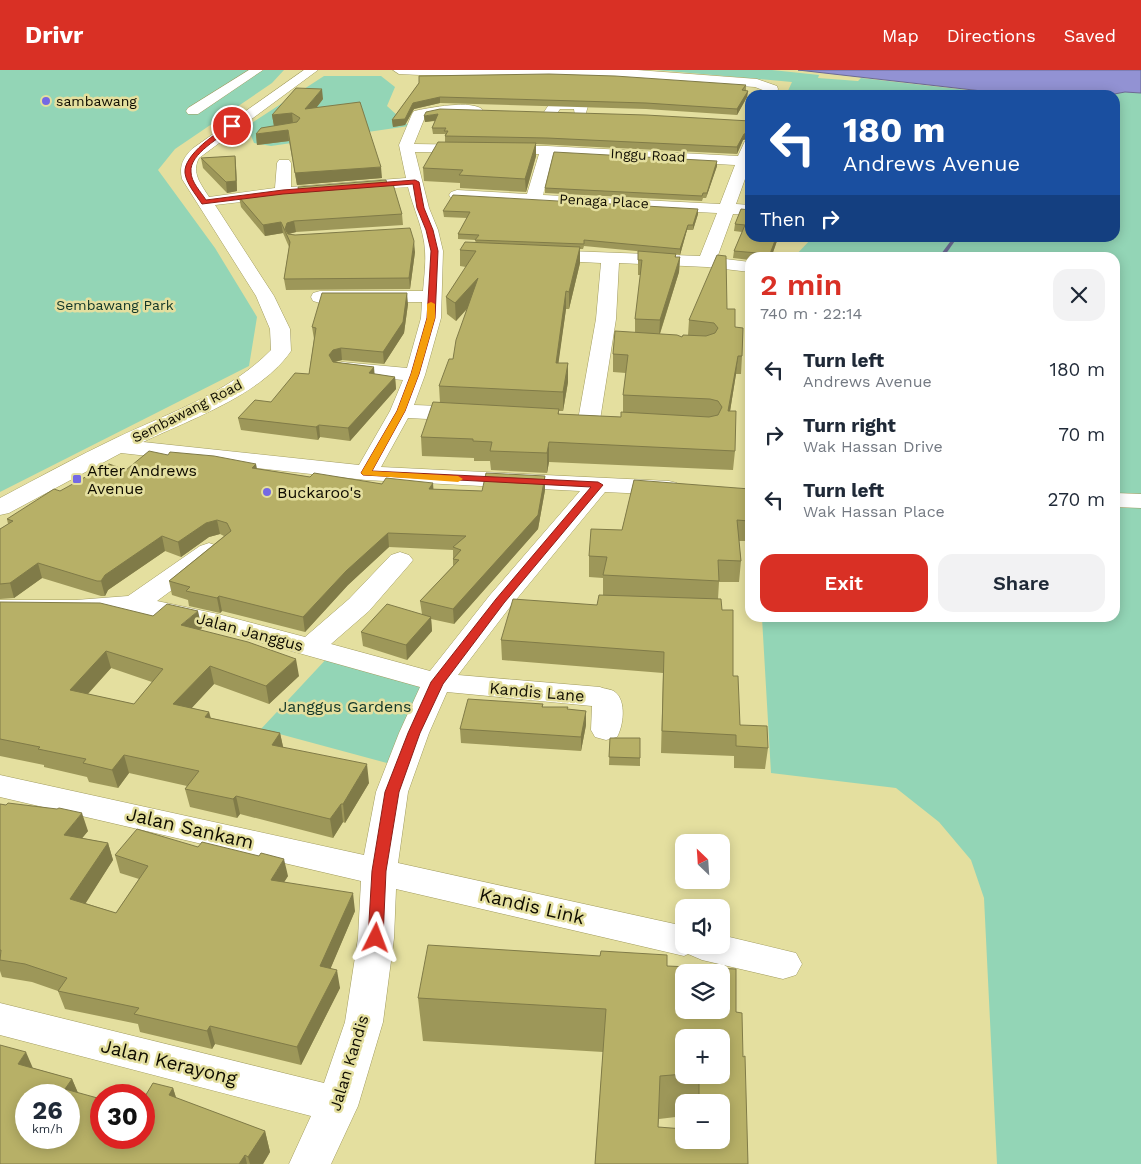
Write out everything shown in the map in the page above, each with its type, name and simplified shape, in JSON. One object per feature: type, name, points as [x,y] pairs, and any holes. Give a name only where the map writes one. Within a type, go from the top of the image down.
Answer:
[{"type":"street","points":[[225,112],[257,70]]},
{"type":"street","name":"Sembawang Road","points":[[0,508],[42,484],[117,446],[238,388],[262,371],[281,351],[280,329],[265,296],[204,202],[187,172],[191,158],[212,141],[225,112],[312,70]]},
{"type":"street","points":[[400,70],[447,72],[601,72],[703,78],[765,90]]},
{"type":"street","points":[[366,473],[401,411],[415,374],[431,318],[431,296],[443,251],[430,230],[421,208],[411,172],[407,148],[419,114],[440,109],[488,110]]},
{"type":"street","points":[[535,112],[584,113]]},
{"type":"street","points":[[212,141],[247,136]]},
{"type":"street","name":"Inggu Road","points":[[407,148],[547,150],[745,161]]},
{"type":"street","points":[[534,197],[547,150]]},
{"type":"street","points":[[283,192],[284,164]]},
{"type":"street","points":[[707,262],[726,208],[745,165]]},
{"type":"street","points":[[204,202],[283,192],[415,182]]},
{"type":"street","name":"Penaga Place","points":[[458,195],[534,197],[745,210]]},
{"type":"street","points":[[410,231],[430,230]]},
{"type":"street","points":[[526,254],[707,262],[745,266]]},
{"type":"street","points":[[589,420],[610,342],[610,257]]},
{"type":"street","points":[[320,297],[431,296]]},
{"type":"street","points":[[342,368],[415,374]]},
{"type":"street","points":[[401,411],[488,415]]},
{"type":"street","points":[[566,419],[612,421]]},
{"type":"street","points":[[117,446],[366,473],[693,489]]},
{"type":"street","name":"Jalan Kandis","points":[[310,1164],[337,1106],[364,1022],[376,938],[379,871],[392,792],[414,733],[437,682],[500,601],[598,485]]},
{"type":"street","points":[[1120,500],[1141,501]]},
{"type":"street","points":[[135,604],[219,544]]},
{"type":"street","points":[[311,647],[359,605],[400,560]]},
{"type":"street","points":[[500,601],[531,603]]},
{"type":"street","name":"Jalan Janggus","points":[[0,608],[76,608],[135,604],[218,622],[437,682]]},
{"type":"street","name":"Kandis Lane","points":[[437,682],[605,699],[607,702],[606,730]]},
{"type":"street","name":"Jalan Sankam","points":[[0,786],[379,871]]},
{"type":"street","name":"Kandis Link","points":[[379,871],[675,939]]},
{"type":"street","points":[[730,951],[784,964]]},
{"type":"street","name":"Jalan Kerayong","points":[[0,1019],[314,1098],[337,1106]]},
{"type":"green space","name":"Sembawang Park","points":[[0,70],[284,70],[272,83],[175,149],[158,170],[215,248],[257,317],[249,366],[0,492]]},
{"type":"green space","points":[[656,70],[772,70],[819,75],[818,78],[858,81],[861,78],[967,90],[788,90],[792,82]]},
{"type":"green space","points":[[324,76],[381,76],[395,87],[387,106],[409,126],[271,146],[254,143],[247,126]]},
{"type":"green space","points":[[1120,93],[1141,93],[1141,1164],[997,1164],[984,898],[971,860],[939,822],[896,788],[771,773],[762,622],[1120,622],[1120,252],[799,252],[808,242],[1120,242]]},
{"type":"green space","name":"Janggus Gardens","points":[[330,655],[433,684],[398,766],[261,729]]},
{"type":"water","points":[[798,70],[1141,70],[1141,93],[1120,93],[1120,90],[973,90]]},
{"type":"building","points":[[549,74],[615,76],[746,85],[742,90],[745,90],[745,96],[737,109],[646,103],[440,97],[413,103],[405,119],[392,120],[419,83],[419,76]]},
{"type":"building","points":[[296,88],[322,89],[305,109],[360,102],[381,167],[295,173],[288,130],[256,134],[261,128],[297,122],[300,118],[292,113],[272,115]]},
{"type":"building","points":[[440,109],[646,115],[745,121],[745,134],[737,147],[547,138],[445,136],[448,131],[444,131],[446,128],[432,128],[438,114],[424,116],[426,112]]},
{"type":"building","points":[[438,142],[536,143],[525,179],[459,175],[463,170],[423,168]]},
{"type":"building","points":[[554,152],[717,161],[707,193],[703,193],[702,196],[545,188]]},
{"type":"building","points":[[235,156],[236,181],[226,182],[201,158]]},
{"type":"building","points":[[386,180],[387,184],[393,184],[402,214],[294,221],[287,223],[285,229],[288,234],[295,235],[410,228],[414,241],[409,278],[284,279],[290,242],[281,222],[263,225],[239,197],[299,192],[298,187]]},
{"type":"building","points":[[453,195],[698,209],[693,225],[688,225],[680,249],[584,240],[584,244],[475,240],[479,235],[458,234],[470,212],[443,211]]},
{"type":"building","points":[[741,209],[745,209],[745,225],[735,224]]},
{"type":"building","points":[[745,225],[745,242],[774,242],[771,252],[734,251]]},
{"type":"building","points":[[465,242],[580,247],[569,292],[566,291],[556,363],[568,363],[563,392],[439,386],[449,359],[453,359],[456,340],[478,278],[455,303],[446,297],[476,251],[460,250]]},
{"type":"building","points":[[638,251],[676,254],[675,257],[680,257],[660,320],[635,319],[642,260],[638,260]]},
{"type":"building","points":[[717,255],[726,256],[727,309],[735,309],[735,327],[743,328],[742,356],[738,356],[728,411],[736,411],[735,451],[549,442],[547,453],[490,451],[492,442],[473,441],[473,439],[421,437],[433,402],[559,409],[558,414],[621,417],[621,412],[709,417],[718,415],[722,407],[718,401],[710,399],[623,395],[628,355],[613,354],[615,331],[677,335],[682,337],[683,335],[706,336],[715,333],[718,328],[714,323],[689,320]]},
{"type":"building","points":[[322,293],[407,293],[403,322],[383,352],[341,348],[333,350],[329,355],[333,362],[374,367],[369,373],[395,377],[348,428],[319,425],[316,427],[238,418],[255,400],[271,402],[295,373],[309,374],[316,328],[312,327]]},
{"type":"building","points":[[149,451],[168,455],[170,452],[214,456],[256,464],[252,468],[310,477],[314,473],[382,484],[386,478],[433,483],[429,489],[482,491],[486,473],[545,476],[538,515],[453,609],[420,601],[459,560],[453,559],[461,550],[453,547],[466,536],[388,533],[346,571],[303,617],[219,596],[217,598],[186,591],[190,587],[169,581],[231,531],[227,523],[217,520],[206,523],[178,542],[162,536],[105,575],[101,581],[38,563],[10,583],[0,584],[0,529],[13,521],[7,519],[54,489],[60,491],[109,464],[126,470]]},
{"type":"building","points":[[634,480],[745,489],[745,521],[737,520],[741,561],[718,560],[719,581],[603,575],[607,557],[589,556],[591,529],[622,530]]},
{"type":"building","points":[[599,595],[721,599],[722,610],[733,610],[733,676],[738,676],[740,725],[767,726],[768,748],[736,746],[736,735],[662,731],[664,652],[501,640],[513,599],[597,605]]},
{"type":"building","points":[[0,602],[100,603],[153,616],[167,604],[198,611],[181,625],[248,642],[296,659],[266,686],[210,666],[173,704],[209,712],[205,717],[280,733],[272,745],[367,764],[343,804],[341,804],[330,819],[236,796],[233,799],[185,789],[199,771],[124,755],[112,770],[83,763],[86,759],[0,739]],"holes":[[[106,651],[163,669],[134,704],[70,690]]]},
{"type":"building","points":[[387,604],[431,617],[406,645],[361,632]]},
{"type":"building","points":[[468,699],[543,704],[542,707],[568,707],[567,709],[586,711],[581,737],[460,729]]},
{"type":"building","points":[[610,738],[640,738],[640,758],[609,757]]},
{"type":"building","points":[[8,803],[59,808],[82,813],[64,835],[108,843],[70,899],[116,913],[148,866],[115,855],[137,829],[198,847],[202,842],[259,856],[261,853],[284,859],[271,880],[353,893],[320,966],[337,970],[297,1047],[210,1026],[207,1031],[134,1014],[139,1008],[58,991],[67,978],[25,964],[0,960],[0,804],[6,805]]},
{"type":"building","points":[[428,945],[600,956],[601,951],[667,955],[667,966],[675,966],[675,1019],[730,1019],[730,969],[736,969],[736,1012],[742,1013],[743,1057],[745,1056],[748,1164],[595,1164],[606,1009],[418,998]],"holes":[[[675,1029],[730,1029],[730,1084],[699,1084],[699,1094],[730,1094],[730,1149],[675,1149],[675,1128],[658,1127],[660,1076],[675,1075]]]},
{"type":"building","points":[[0,1045],[26,1052],[18,1064],[72,1079],[68,1084],[15,1084],[15,1149],[80,1149],[80,1093],[90,1096],[90,1149],[155,1149],[155,1084],[153,1083],[173,1088],[169,1095],[265,1131],[248,1157],[245,1155],[239,1164],[0,1164]]},
{"type":"waterway","points":[[944,252],[952,242]]},
{"type":"slow traffic","points":[[431,304],[431,318],[415,374],[401,411],[366,473],[458,479]]},
{"type":"place","name":"sambawang","points":[[46,101]]},
{"type":"place","name":"After Andrews Avenue","points":[[77,479]]},
{"type":"place","name":"Buckaroo's","points":[[267,492]]},
{"type":"route","points":[[232,126],[191,158],[187,172],[204,202],[283,192],[415,182],[421,208],[430,230],[434,251],[431,318],[415,374],[401,411],[366,473],[598,485],[556,538],[500,601],[437,682],[414,733],[392,792],[379,871],[376,938]]}]
